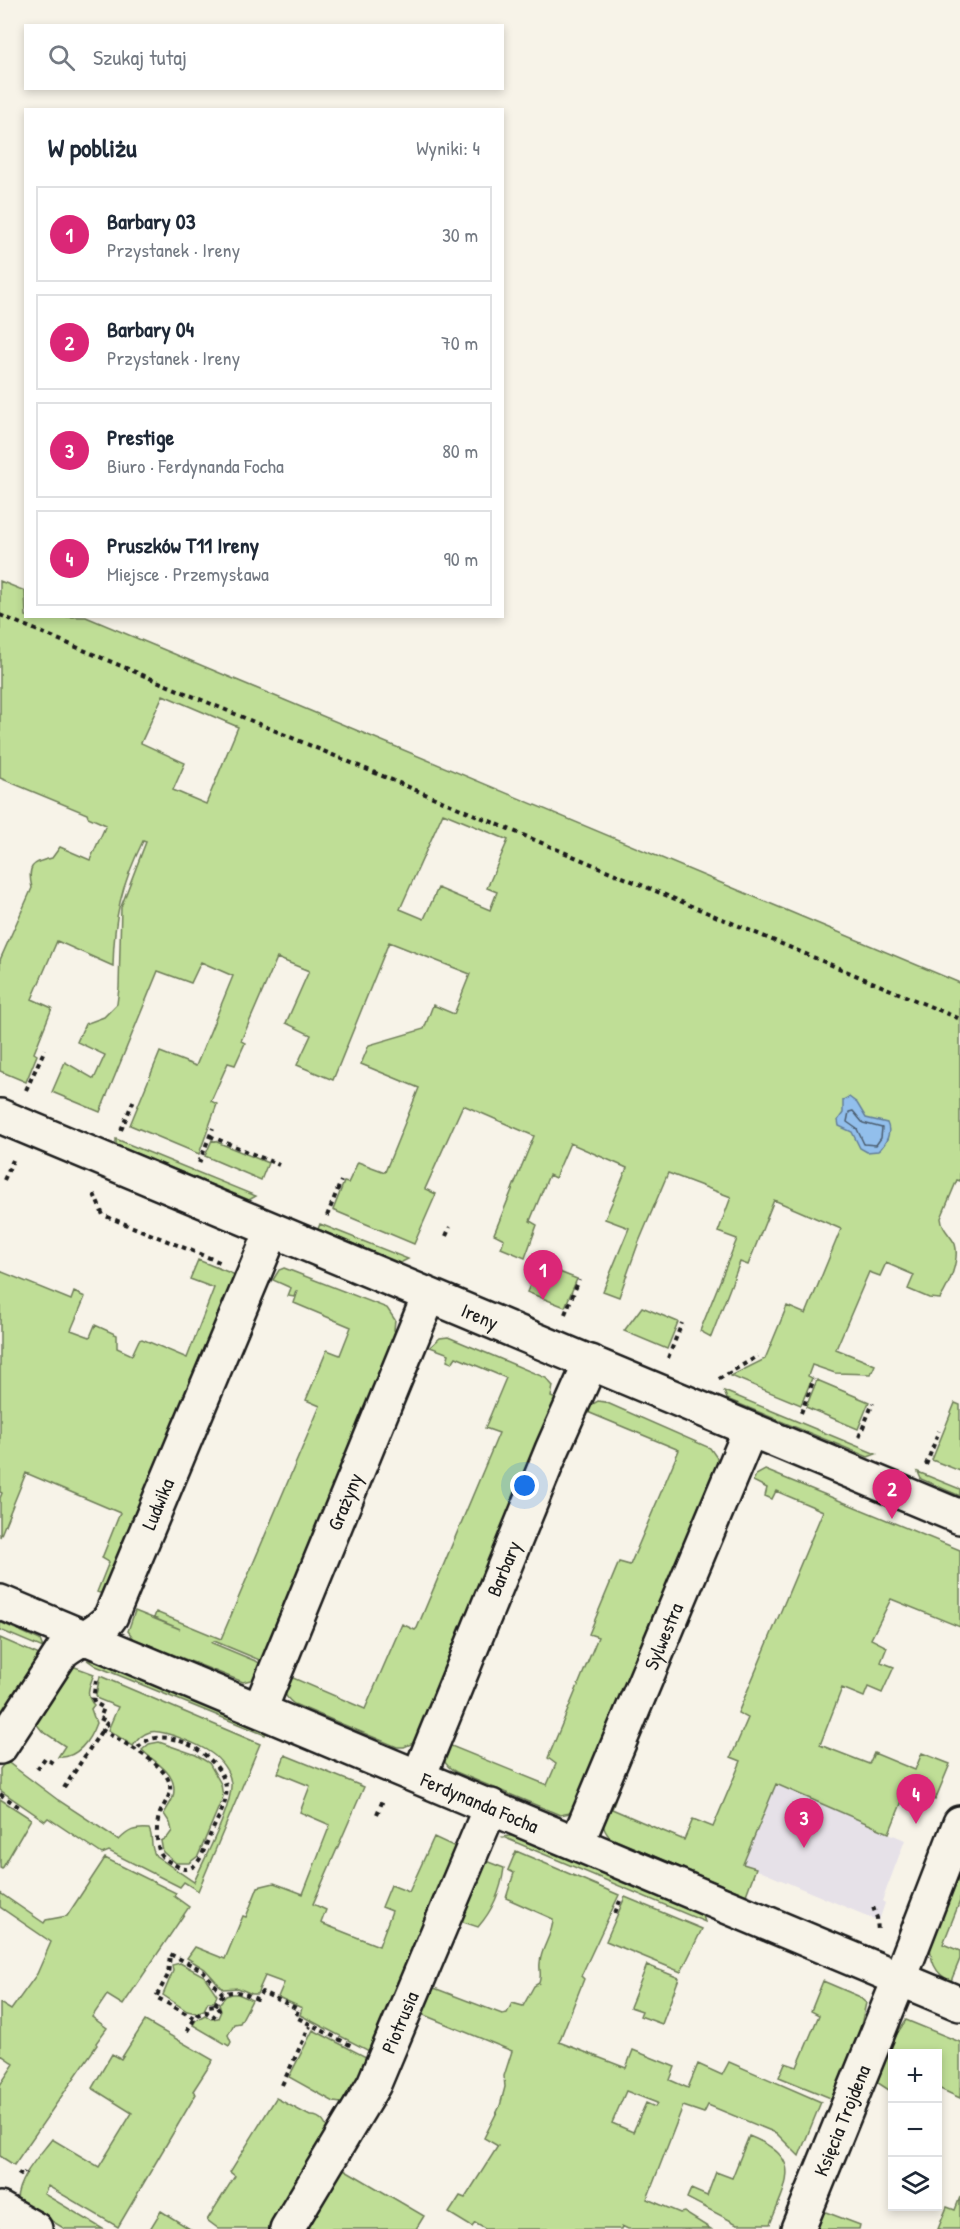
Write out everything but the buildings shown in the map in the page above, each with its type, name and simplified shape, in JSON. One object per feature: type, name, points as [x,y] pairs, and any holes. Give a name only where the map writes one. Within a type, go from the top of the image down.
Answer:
[{"type":"street","name":"Ireny","points":[[0,1116],[960,1517]]},
{"type":"street","name":"Ludwika","points":[[0,1747],[62,1652],[103,1626],[111,1617],[272,1231]]},
{"type":"street","name":"Grażyny","points":[[260,1709],[429,1296]]},
{"type":"street","name":"Barbary","points":[[419,1776],[552,1450],[591,1362]]},
{"type":"street","name":"Sylwestra","points":[[577,1843],[750,1430]]},
{"type":"street","name":"Ferdynanda Focha","points":[[0,1602],[960,2004]]},
{"type":"street","name":"Piotrusia","points":[[287,2229],[374,2084],[491,1806]]},
{"type":"street","name":"Księcia Trojdena","points":[[798,2229],[960,1823]]},
{"type":"street","points":[[0,2209],[34,2229]]},
{"type":"path","points":[[0,615],[960,1019]]},
{"type":"path","points":[[25,1091],[45,1049]]},
{"type":"path","points":[[120,1131],[135,1097]]},
{"type":"path","points":[[199,1163],[213,1128]]},
{"type":"path","points":[[210,1136],[279,1165]]},
{"type":"path","points":[[4,1180],[13,1159]]},
{"type":"path","points":[[327,1217],[341,1181]]},
{"type":"path","points":[[90,1186],[103,1215],[137,1232],[231,1266]]},
{"type":"path","points":[[101,1220],[103,1215]]},
{"type":"path","points":[[446,1236],[450,1227]]},
{"type":"path","points":[[565,1315],[579,1280]]},
{"type":"path","points":[[668,1359],[682,1323]]},
{"type":"path","points":[[718,1380],[758,1356]]},
{"type":"path","points":[[800,1414],[814,1379]]},
{"type":"path","points":[[859,1438],[873,1403]]},
{"type":"path","points":[[925,1466],[939,1431]]},
{"type":"path","points":[[64,1788],[108,1722],[100,1718],[104,1708],[95,1703],[92,1695],[98,1671]]},
{"type":"path","points":[[102,1730],[136,1751],[164,1773],[169,1780],[170,1794],[157,1824],[159,1852],[183,1870],[189,1869],[200,1858],[226,1796],[221,1773],[214,1762],[197,1749],[165,1737],[155,1736],[148,1739],[140,1744],[136,1751]]},
{"type":"path","points":[[37,1769],[45,1758],[54,1764]]},
{"type":"path","points":[[0,1794],[22,1809]]},
{"type":"path","points":[[873,1907],[877,1918],[878,1933]]},
{"type":"path","points":[[194,2018],[156,1997],[168,1975],[170,1954],[202,1970],[223,1994]]},
{"type":"path","points":[[206,2012],[208,2006],[215,2005],[223,1994],[240,1991],[257,1999],[262,1992],[298,2009],[296,2017],[347,2044]]},
{"type":"path","points":[[206,2012],[210,2017],[216,2016],[219,2010],[215,2005]]},
{"type":"path","points":[[187,2031],[197,2015],[206,2012]]},
{"type":"path","points":[[282,2085],[310,2026]]},
{"type":"path","points":[[18,2173],[23,2176],[25,2172]]},
{"type":"shaded area","points":[[776,1784],[905,1840],[882,1901],[885,1903],[879,1921],[743,1864]]},
{"type":"green space","points":[[0,581],[24,591],[24,618],[88,618],[960,983],[960,1181],[957,1180],[941,1218],[955,1244],[956,1257],[950,1280],[940,1299],[929,1298],[908,1289],[914,1275],[886,1263],[880,1276],[869,1272],[836,1349],[875,1365],[871,1374],[835,1373],[812,1365],[808,1376],[812,1378],[801,1405],[731,1376],[765,1359],[787,1306],[806,1314],[841,1229],[774,1200],[748,1265],[740,1262],[711,1337],[700,1331],[737,1239],[718,1232],[731,1197],[668,1173],[638,1244],[619,1297],[603,1291],[629,1228],[605,1219],[627,1168],[570,1143],[555,1178],[549,1175],[530,1221],[537,1225],[525,1258],[501,1248],[504,1239],[494,1234],[534,1136],[463,1105],[425,1189],[436,1194],[414,1244],[333,1210],[344,1182],[348,1183],[358,1162],[385,1172],[419,1088],[361,1064],[369,1045],[424,1029],[433,1005],[454,1014],[470,974],[389,942],[333,1080],[297,1065],[311,1035],[286,1023],[309,971],[277,958],[241,1041],[245,1043],[235,1065],[228,1063],[211,1101],[217,1104],[199,1154],[130,1125],[160,1052],[196,1066],[233,976],[201,962],[191,983],[158,971],[100,1112],[52,1092],[65,1062],[94,1079],[105,1055],[77,1042],[85,1024],[104,1017],[117,1004],[121,907],[146,842],[143,841],[129,872],[120,902],[113,966],[57,941],[32,999],[52,1008],[34,1053],[37,1055],[26,1082],[0,1071],[0,960],[32,888],[30,875],[32,867],[39,861],[52,858],[60,847],[90,860],[106,825],[88,817],[87,814],[0,778]],"holes":[[[163,695],[238,727],[206,804],[173,790],[185,763],[141,743]],[[443,813],[508,840],[487,888],[497,892],[490,910],[438,888],[424,919],[400,909]]]},
{"type":"green space","points":[[116,1139],[256,1196],[249,1200],[116,1145]]},
{"type":"green space","points":[[212,1140],[268,1163],[261,1180],[205,1156]]},
{"type":"green space","points":[[320,1224],[408,1259],[400,1263],[318,1229]]},
{"type":"green space","points":[[198,1260],[238,1276],[106,1595],[97,1592],[109,1562],[102,1558],[120,1513],[26,1473],[0,1537],[2,1493],[0,1492],[0,1271],[71,1300],[74,1292],[85,1297],[71,1330],[90,1337],[95,1325],[117,1335],[117,1348],[132,1355],[139,1340],[142,1339],[187,1358],[214,1288],[190,1279]]},
{"type":"green space","points":[[539,1264],[577,1279],[565,1307],[527,1292]]},
{"type":"green space","points":[[284,1268],[387,1308],[395,1320],[394,1330],[401,1333],[262,1661],[214,1641],[212,1643],[265,1665],[258,1678],[243,1682],[134,1639],[128,1631],[135,1611],[180,1629],[154,1618],[156,1612],[221,1639],[320,1406],[306,1400],[327,1350],[340,1355],[351,1327],[294,1303],[298,1291],[294,1297],[288,1296],[291,1288],[273,1280],[279,1270]]},
{"type":"green space","points":[[642,1307],[678,1322],[667,1349],[624,1331]]},
{"type":"green space","points":[[448,1337],[546,1378],[553,1386],[551,1397],[556,1399],[416,1742],[397,1747],[294,1704],[285,1694],[283,1679],[284,1674],[365,1709],[402,1624],[415,1630],[417,1628],[499,1433],[485,1428],[506,1378],[456,1357],[452,1363],[447,1361],[449,1354],[430,1347],[440,1338]]},
{"type":"green space","points":[[817,1380],[869,1402],[858,1429],[806,1407]]},
{"type":"green space","points":[[724,1391],[876,1454],[868,1457],[727,1399]]},
{"type":"green space","points":[[598,1401],[710,1448],[717,1458],[717,1466],[576,1809],[560,1815],[456,1772],[446,1763],[443,1748],[444,1743],[547,1785],[556,1764],[548,1758],[598,1637],[589,1634],[619,1562],[630,1565],[679,1450],[590,1413],[588,1411],[591,1405]]},
{"type":"green space","points":[[955,1403],[960,1405],[960,1471],[932,1460]]},
{"type":"green space","points":[[765,1470],[960,1550],[960,1627],[891,1599],[871,1639],[887,1647],[881,1662],[894,1667],[882,1693],[868,1687],[864,1697],[842,1688],[820,1745],[869,1764],[874,1753],[915,1770],[922,1753],[950,1764],[935,1800],[907,1789],[889,1833],[776,1784],[743,1864],[756,1868],[746,1895],[611,1838],[604,1829],[603,1819],[607,1797],[615,1801],[612,1809],[684,1840],[693,1819],[713,1827],[741,1761],[731,1757],[748,1718],[738,1713],[823,1511],[776,1491],[772,1499],[765,1496],[767,1488],[753,1481],[756,1475]]},
{"type":"green space","points":[[918,1472],[960,1489],[960,1496],[921,1479]]},
{"type":"green space","points":[[0,1622],[40,1640],[43,1648],[0,1630]]},
{"type":"green space","points":[[0,1638],[44,1657],[0,1728]]},
{"type":"green space","points":[[87,1660],[98,1662],[266,1731],[265,1735],[96,1666]]},
{"type":"green space","points":[[69,1667],[94,1674],[89,1697],[94,1705],[91,1709],[96,1723],[90,1736],[77,1752],[58,1757],[65,1746],[42,1731],[35,1722]]},
{"type":"green space","points":[[100,1676],[260,1744],[198,1891],[184,1882],[180,1887],[109,1851],[102,1854],[48,1818],[45,1821],[0,1790],[0,1769],[6,1761],[58,1800],[119,1840],[132,1830],[149,1829],[156,1856],[194,1882],[227,1805],[231,1783],[229,1775],[214,1756],[181,1738],[150,1732],[140,1737],[133,1746],[108,1730],[118,1707],[98,1699],[96,1695]]},
{"type":"green space","points":[[159,1742],[196,1755],[209,1763],[221,1784],[223,1797],[198,1856],[189,1863],[176,1863],[163,1852],[161,1841],[167,1838],[172,1831],[164,1814],[173,1797],[173,1782],[170,1775],[142,1750],[149,1744]]},
{"type":"green space","points":[[285,1755],[364,1787],[313,1904],[326,1910],[321,1923],[379,1946],[392,1911],[382,1907],[391,1885],[409,1892],[434,1837],[460,1849],[374,2049],[369,2051],[300,2015],[302,2008],[278,1997],[284,1983],[265,1976],[257,1994],[238,1988],[223,1989],[205,1969],[187,1958],[195,1947],[225,1959],[258,1887],[274,1883],[303,1894],[330,1825],[300,1812],[310,1786],[278,1773]]},
{"type":"green space","points":[[0,1799],[31,1819],[2,1869],[0,1868]]},
{"type":"green space","points":[[514,1835],[702,1913],[705,1922],[503,1837]]},
{"type":"green space","points":[[516,1851],[619,1895],[581,1976],[584,1979],[559,2042],[626,2068],[633,2050],[675,2067],[670,2080],[688,2088],[698,2064],[722,2075],[729,2062],[821,2102],[799,2156],[776,2133],[708,2105],[704,2113],[683,2106],[647,2199],[680,2213],[684,2212],[711,2229],[628,2229],[622,2226],[621,2229],[485,2229],[475,2223],[472,2227],[449,2213],[460,2196],[465,2198],[498,2146],[484,2138],[500,2106],[505,2087],[504,2076],[512,2051],[419,2013],[429,1986],[502,2014],[507,2013],[512,2003],[523,2006],[534,1986],[539,1983],[542,1952],[553,1919],[506,1898],[514,1873],[508,1870]],"holes":[[[626,2091],[657,2103],[655,2107],[646,2103],[633,2132],[612,2123]]]},
{"type":"green space","points":[[105,1858],[176,1893],[174,1896],[189,1907],[123,2005],[107,1995],[92,2017],[107,2028],[14,2165],[0,2156],[0,2085],[14,2064],[0,2054],[0,2003],[11,2010],[37,1974],[51,1942],[0,1907],[0,1893],[44,1923],[46,1920],[67,1916]]},
{"type":"green space","points":[[478,1858],[504,1868],[496,1900],[478,1927],[457,1920]]},
{"type":"green space","points":[[960,1865],[960,1901],[943,1944],[960,1951],[960,1959],[951,1981],[945,1978],[934,1965],[930,1942]]},
{"type":"green space","points":[[625,1897],[702,1929],[681,1972],[606,1941]]},
{"type":"green space","points":[[180,1963],[204,1976],[217,1995],[214,2002],[208,2002],[204,2010],[196,2013],[187,2011],[163,1995],[173,1971],[172,1965]]},
{"type":"green space","points":[[647,1965],[679,1978],[662,2024],[640,2016],[642,2011],[630,2007]]},
{"type":"green space","points":[[823,1981],[858,1996],[866,2003],[858,2038],[833,2099],[779,2077],[785,2063],[797,2067],[819,2015],[811,2011]]},
{"type":"green space","points":[[232,1994],[252,2000],[240,2023],[234,2024],[228,2035],[231,2042],[229,2046],[193,2025],[196,2020],[205,2015],[211,2019],[218,2018],[221,2011],[219,2004],[226,1996]]},
{"type":"green space","points":[[906,2020],[960,2042],[960,2098],[942,2090],[942,2049],[890,2049]]},
{"type":"green space","points":[[145,2021],[213,2060],[193,2091],[196,2094],[118,2227],[48,2186],[44,2194],[103,2229],[65,2229],[17,2200],[21,2184],[52,2139],[99,2167],[132,2113],[92,2088],[112,2054],[121,2059]]},
{"type":"green space","points":[[313,2030],[366,2057],[368,2063],[347,2100],[341,2103],[334,2102],[289,2077]]},
{"type":"green space","points":[[888,2053],[888,2089],[875,2081]]},
{"type":"green space","points":[[276,2098],[310,2116],[321,2119],[330,2135],[274,2229],[219,2229],[207,2220],[235,2176],[230,2172]]},
{"type":"green space","points":[[749,2136],[766,2144],[785,2162],[786,2183],[770,2224],[737,2224],[687,2198],[691,2189],[707,2196],[716,2172],[732,2178]]},
{"type":"green space","points":[[337,2165],[424,2216],[416,2229],[299,2229]]},
{"type":"green space","points":[[960,2197],[960,2229],[938,2229],[947,2207],[955,2210]]},
{"type":"green space","points":[[161,2211],[190,2229],[150,2229]]},
{"type":"green space","points":[[823,2211],[860,2225],[859,2229],[815,2229]]},
{"type":"water","points":[[849,1097],[857,1103],[866,1118],[887,1123],[889,1131],[887,1138],[878,1151],[867,1152],[860,1148],[852,1132],[839,1126],[838,1120],[843,1113],[843,1100]]},
{"type":"place","name":"Barbary 03","points":[[543,1300]]},
{"type":"place","name":"Barbary 04","points":[[892,1519]]},
{"type":"place","name":"Pruszków T11 Ireny","points":[[916,1824]]},
{"type":"place","name":"Prestige","points":[[804,1848]]}]
